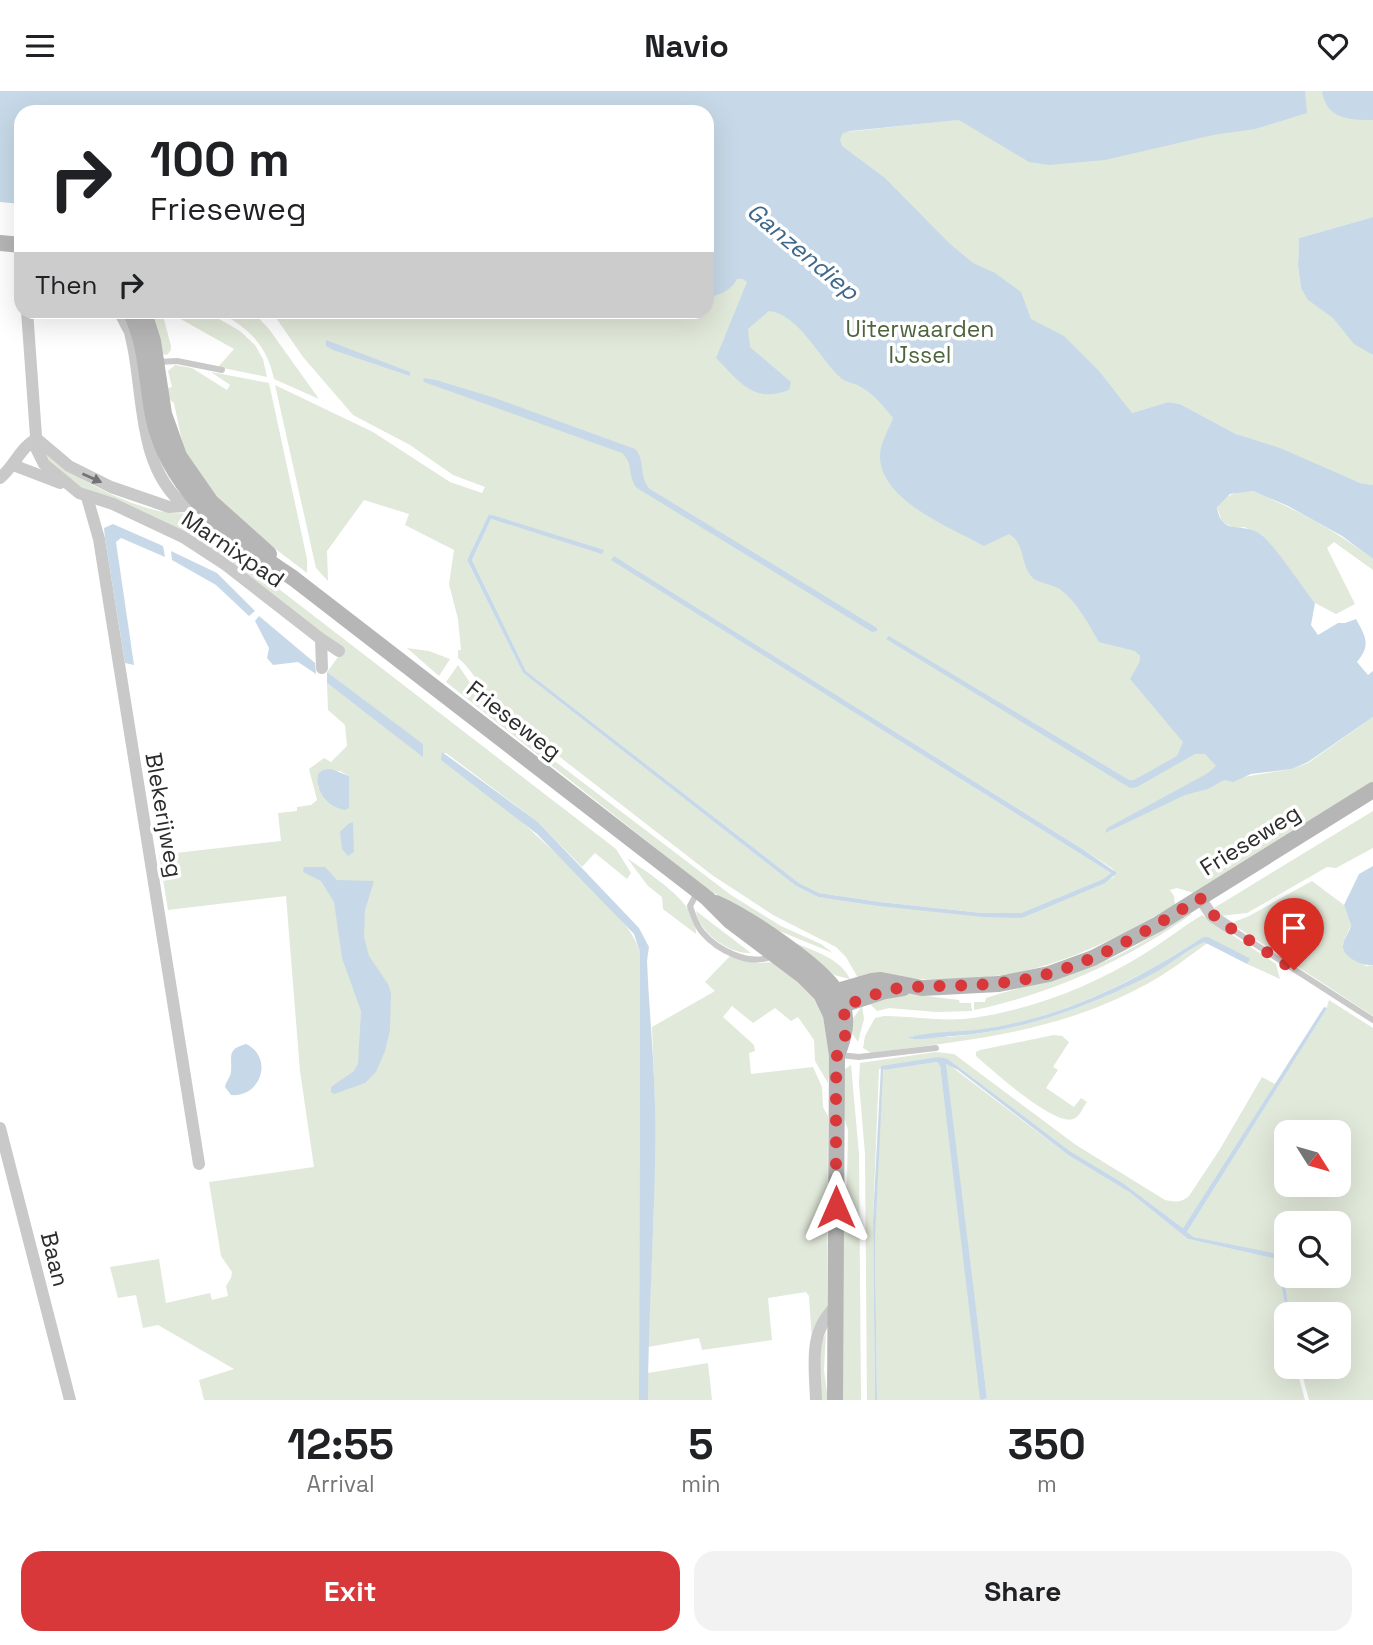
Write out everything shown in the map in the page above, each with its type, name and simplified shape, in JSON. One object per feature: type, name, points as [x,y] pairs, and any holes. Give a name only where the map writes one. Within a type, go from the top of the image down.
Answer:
[{"type":"main road","points":[[133,319],[151,363]]},
{"type":"main road","points":[[145,319],[153,341],[151,363]]},
{"type":"main road","name":"Frieseweg","points":[[151,363],[154,416],[170,463],[194,499],[213,520],[238,541],[293,578],[702,895],[730,921],[778,949],[815,988],[835,999],[881,980],[910,987],[979,986],[1049,974],[1121,945],[1373,790]]},
{"type":"main road","points":[[835,999],[831,1015],[837,1055],[835,1400]]},
{"type":"street","points":[[28,319],[38,457],[67,486]]},
{"type":"street","points":[[123,319],[132,339],[154,416]]},
{"type":"street","points":[[0,478],[30,442],[37,439]]},
{"type":"street","points":[[37,439],[64,463],[82,474],[166,506],[194,499]]},
{"type":"street","points":[[13,465],[67,486],[87,497]]},
{"type":"street","name":"Marnixpad","points":[[87,497],[113,505],[183,537],[226,565],[321,639]]},
{"type":"street","name":"Blekerijweg","points":[[87,497],[99,539],[199,1164]]},
{"type":"street","points":[[321,639],[339,651]]},
{"type":"street","points":[[321,639],[322,668]]},
{"type":"street","points":[[1200,898],[1212,916],[1230,928]]},
{"type":"street","name":"Baan","points":[[0,1128],[70,1400]]},
{"type":"street","points":[[816,1400],[813,1360],[816,1343],[827,1314],[835,1307]]},
{"type":"lane","points":[[151,363],[177,361],[222,370]]},
{"type":"lane","points":[[702,895],[690,907],[704,934],[732,953],[761,960],[778,949]]},
{"type":"lane","points":[[1230,928],[1373,1020]]},
{"type":"lane","points":[[837,1055],[861,1056],[936,1048]]},
{"type":"green space","name":"Uiterwaarden IJssel","points":[[1220,91],[1373,91],[1373,217],[1299,238],[1298,266],[1301,288],[1373,355],[1373,485],[1360,483],[1236,434],[1180,404],[1168,402],[1132,413],[1059,588],[1135,650],[1140,656],[1139,663],[1205,754],[1243,777],[1292,769],[1308,763],[1373,717],[1373,782],[1194,893],[1177,888],[1170,890],[1175,905],[1085,951],[1037,968],[987,977],[858,978],[846,957],[836,947],[773,915],[712,875],[498,709],[458,658],[458,650],[461,650],[458,619],[449,584],[454,550],[405,525],[409,514],[364,500],[327,551],[328,581],[316,568],[275,385],[373,432],[450,482],[482,493],[485,487],[453,475],[410,445],[353,415],[303,357],[277,319],[714,319],[714,129],[846,132]],"holes":[[[489,514],[602,553],[491,519],[472,560],[526,671],[799,883],[819,893],[880,902],[983,913],[1021,913],[1103,879],[1111,873],[611,559],[625,563],[1084,850],[1113,869],[1114,877],[1022,918],[818,897],[796,886],[523,673],[467,560]]]},
{"type":"green space","points":[[149,319],[164,319],[171,350],[167,355],[162,354]]},
{"type":"green space","points":[[180,319],[219,319],[240,331],[255,345],[263,359],[267,377],[218,367],[234,349]]},
{"type":"green space","points":[[230,319],[260,319],[319,399],[274,379],[267,356],[255,338]]},
{"type":"green space","points":[[175,365],[192,368],[227,390],[230,385],[211,372],[269,383],[307,559],[307,573],[227,512],[186,460],[174,403],[165,396],[164,389],[172,387],[168,371]]},
{"type":"green space","points":[[43,451],[69,471],[112,495],[158,511],[191,514],[209,535],[616,849],[631,873],[627,879],[595,853],[582,867],[538,822],[446,753],[442,753],[577,874],[621,920],[640,952],[639,1400],[204,1400],[199,1380],[234,1369],[158,1325],[143,1328],[136,1295],[118,1298],[110,1267],[159,1259],[166,1303],[210,1293],[212,1300],[228,1296],[226,1286],[232,1272],[221,1256],[209,1182],[314,1167],[300,1071],[286,896],[168,910],[159,855],[281,841],[278,813],[297,811],[297,807],[311,805],[317,800],[309,769],[324,758],[331,762],[347,746],[345,725],[328,710],[327,683],[423,756],[423,745],[327,672],[344,649],[230,563],[86,491],[54,468]],"holes":[[[340,771],[349,776],[318,788],[318,774]]]},
{"type":"green space","points":[[1253,491],[1315,521],[1373,559],[1373,570],[1334,542],[1327,548],[1355,604],[1336,614],[1315,603],[1261,534],[1222,522],[1217,507],[1224,499],[1232,494]]},
{"type":"green space","points":[[407,648],[429,651],[450,659],[439,676]]},
{"type":"green space","points":[[458,665],[481,699],[502,721],[731,895],[781,926],[821,944],[833,953],[772,928],[706,888],[446,682]]},
{"type":"green space","points":[[1373,811],[1373,848],[1336,868],[1327,867],[1247,913],[1220,916],[1214,908]]},
{"type":"green space","points":[[627,858],[671,890],[681,901],[695,922],[696,934],[663,909],[662,897],[648,886]]},
{"type":"green space","points":[[1312,881],[1344,905],[1351,925],[1342,945],[1366,966],[1373,965],[1373,1016],[1235,926],[1234,922]]},
{"type":"green space","points":[[696,911],[751,953],[733,950],[708,934]]},
{"type":"green space","points":[[1192,914],[1115,961],[1060,985],[974,1010],[974,1002],[985,1002],[986,998],[1071,974],[1111,959]]},
{"type":"green space","points":[[1202,915],[1276,964],[1280,979],[1247,964],[1250,960],[1203,937],[1151,969],[1069,1007],[981,1030],[906,1038],[982,1033],[1049,1018],[1113,993],[1144,978],[1202,942],[1209,942],[1147,984],[1080,1014],[978,1038],[871,1053],[863,1048],[865,1036],[875,1018],[884,1016],[964,1019],[1034,1004],[1080,987],[1124,966]]},
{"type":"green space","points":[[796,943],[834,961],[850,979],[834,975]]},
{"type":"green space","points":[[730,956],[759,963],[774,962],[813,993],[823,1013],[829,1049],[828,1083],[815,1061],[814,1040],[798,1017],[791,1021],[775,1008],[753,1023],[732,1006],[723,1017],[754,1045],[755,1051],[749,1053],[751,1074],[813,1067],[822,1087],[823,1107],[828,1116],[827,1307],[812,1342],[809,1296],[806,1292],[768,1298],[772,1340],[702,1350],[699,1338],[648,1347],[654,1208],[655,1106],[652,1027],[715,991],[705,982]]},
{"type":"green space","points":[[902,993],[971,1003],[972,1011],[936,1012],[889,1008],[877,1011],[869,1003]]},
{"type":"green space","points":[[1329,1000],[1373,1028],[1373,1400],[1309,1400],[1303,1379],[1351,1379],[1351,1302],[1288,1302],[1286,1288],[1351,1288],[1351,1211],[1274,1211],[1274,1255],[1194,1237],[1187,1232],[1326,1010]]},
{"type":"green space","points":[[862,1006],[864,1019],[858,1042],[851,1032],[852,1020]]},
{"type":"green space","points":[[1054,1035],[1062,1036],[1069,1042],[1053,1067],[1058,1070],[1046,1088],[1074,1107],[1081,1098],[1087,1102],[1073,1119],[1064,1119],[1038,1106],[976,1056],[976,1052],[980,1050]]},
{"type":"green space","points":[[936,1052],[954,1054],[1076,1145],[1165,1200],[1172,1201],[1181,1201],[1189,1196],[1262,1077],[1275,1084],[1183,1228],[1123,1183],[1070,1151],[948,1059],[879,1069],[873,1220],[875,1400],[867,1400],[865,1154],[860,1063]]},
{"type":"green space","points":[[937,1062],[940,1066],[982,1400],[877,1400],[875,1242],[882,1072],[885,1069]]},
{"type":"green space","points":[[948,1064],[1068,1155],[1129,1192],[1188,1239],[1274,1259],[1274,1288],[1282,1288],[1285,1302],[1274,1302],[1274,1379],[1299,1379],[1305,1400],[983,1400],[987,1398],[945,1065]]},
{"type":"green space","points":[[851,1065],[859,1154],[861,1400],[843,1400],[843,1215],[848,1130],[842,1110],[845,1069]]},
{"type":"green space","points":[[826,1332],[824,1370],[828,1400],[818,1400],[817,1355]]},
{"type":"green space","points":[[708,1363],[712,1400],[648,1400],[648,1373]]},
{"type":"water","name":"Ganzendiep","points":[[0,91],[1305,91],[1307,113],[1255,129],[1213,135],[1105,160],[1049,165],[1029,162],[959,120],[851,131],[843,133],[840,139],[842,146],[885,178],[949,243],[973,263],[995,273],[1021,292],[1031,319],[1064,336],[1099,371],[1132,413],[1168,402],[1180,404],[1236,434],[1280,448],[1360,483],[1373,485],[1373,559],[1342,536],[1288,506],[1253,491],[1230,494],[1217,507],[1223,522],[1259,533],[1279,555],[1315,603],[1311,625],[1318,635],[1338,623],[1356,619],[1366,641],[1364,651],[1357,662],[1368,675],[1373,671],[1373,717],[1308,762],[1292,769],[1251,774],[1233,782],[1224,780],[1208,789],[1185,795],[1105,833],[1107,828],[1208,773],[1216,766],[1205,754],[1195,754],[1137,787],[1130,788],[886,639],[889,636],[1129,780],[1134,780],[1177,756],[1183,742],[1130,679],[1140,656],[1135,651],[1099,642],[1067,595],[1031,576],[1014,538],[1009,534],[984,546],[936,521],[903,498],[882,470],[880,454],[893,418],[870,393],[841,378],[790,320],[769,311],[748,329],[750,347],[791,382],[789,390],[776,394],[756,392],[740,382],[716,358],[747,282],[737,279],[724,292],[714,296],[714,105],[14,105],[14,203],[0,202]]},
{"type":"water","points":[[1322,91],[1373,91],[1373,120],[1340,116],[1328,107]]},
{"type":"water","points":[[1373,217],[1373,355],[1354,344],[1333,318],[1308,300],[1301,288],[1298,266],[1299,238]]},
{"type":"water","points":[[326,340],[410,372],[410,376],[333,350],[326,346]]},
{"type":"water","points":[[423,378],[495,398],[635,449],[640,458],[644,479],[650,489],[877,628],[877,631],[872,632],[637,488],[628,461],[622,453],[424,382]]},
{"type":"water","points":[[489,514],[604,550],[602,554],[491,519],[472,560],[526,671],[799,883],[819,893],[880,902],[983,913],[1021,913],[1103,879],[1111,873],[611,560],[614,556],[1117,873],[1105,883],[1022,918],[983,917],[879,906],[818,897],[796,886],[523,673],[467,560]]},
{"type":"water","points":[[113,524],[163,546],[165,557],[121,538],[116,542],[134,665],[125,663],[105,538],[104,528]]},
{"type":"water","points":[[171,551],[217,573],[255,611],[249,616],[216,585],[172,560]]},
{"type":"water","points":[[259,616],[315,663],[316,674],[298,662],[273,665],[267,658],[269,648],[255,621]]},
{"type":"water","points":[[327,672],[423,744],[423,757],[327,683]]},
{"type":"water","points":[[442,752],[538,822],[639,928],[649,947],[647,961],[655,1142],[648,1400],[639,1400],[640,952],[634,934],[537,834],[441,760]]},
{"type":"water","points":[[331,769],[349,776],[349,808],[345,810],[328,802],[320,792],[318,774]]},
{"type":"water","points":[[353,822],[354,852],[348,856],[342,849],[340,832]]},
{"type":"water","points":[[1373,866],[1373,965],[1369,965],[1351,958],[1343,948],[1351,925],[1344,905],[1359,874]]},
{"type":"water","points":[[304,867],[325,867],[337,880],[374,881],[365,910],[364,937],[369,956],[391,993],[390,1030],[376,1072],[365,1083],[334,1094],[331,1087],[354,1071],[358,1064],[361,1011],[342,958],[334,902],[321,881],[303,872]]},
{"type":"water","points":[[1203,937],[1208,937],[1250,960],[1247,964],[1204,942],[1130,985],[1057,1015],[980,1033],[923,1039],[906,1038],[996,1027],[1051,1013],[1104,993]]},
{"type":"water","points":[[1324,1007],[1327,1008],[1187,1232],[1194,1237],[1274,1253],[1274,1259],[1188,1239],[1129,1192],[1068,1155],[958,1070],[946,1064],[987,1398],[983,1400],[980,1399],[940,1066],[937,1062],[883,1070],[875,1242],[875,1400],[873,1220],[881,1066],[939,1057],[948,1059],[1070,1151],[1123,1183],[1183,1228]]},
{"type":"water","points":[[246,1044],[255,1050],[260,1058],[260,1075],[250,1090],[231,1095],[225,1087],[231,1073],[232,1054],[236,1048]]},
{"type":"water","points":[[1282,1288],[1286,1288],[1288,1302],[1285,1302]]},
{"type":"route","points":[[836,1207],[836,1083],[837,1055],[845,1036],[843,1006],[885,991],[910,987],[979,986],[1049,974],[1121,945],[1200,898],[1217,919],[1294,970]]}]
